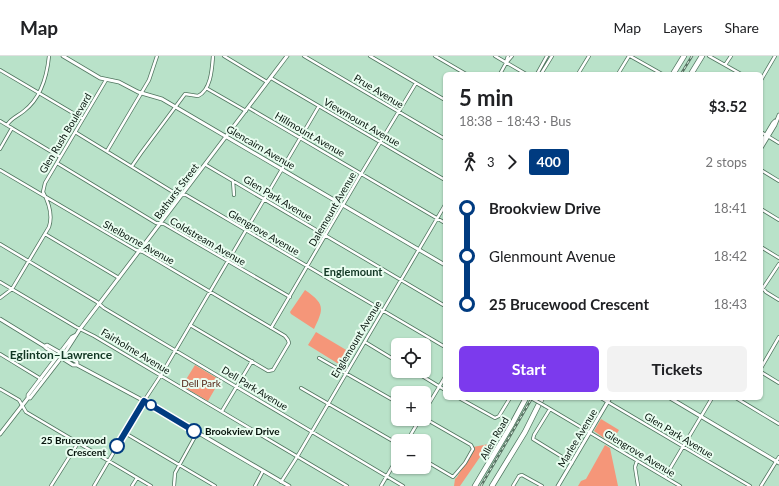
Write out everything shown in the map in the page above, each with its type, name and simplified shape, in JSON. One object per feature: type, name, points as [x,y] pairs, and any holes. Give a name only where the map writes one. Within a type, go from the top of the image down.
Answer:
[{"type":"highway","points":[[674,72],[684,56]]},
{"type":"highway","points":[[692,72],[702,56]]},
{"type":"highway","name":"Allen Road","points":[[476,486],[525,400]]},
{"type":"highway","points":[[493,486],[525,432],[541,400]]},
{"type":"highway","points":[[472,486],[497,450]]},
{"type":"main road","name":"Glencairn Avenue","points":[[63,56],[98,77],[106,80],[121,82],[142,93],[159,97],[443,264]]},
{"type":"main road","name":"Bathurst Street","points":[[28,398],[28,395],[40,379],[59,357],[64,354],[76,338],[76,335],[80,329],[206,165],[287,56]]},
{"type":"main road","points":[[763,144],[779,115]]},
{"type":"main road","points":[[763,141],[767,136]]},
{"type":"main road","points":[[0,319],[45,346],[59,357],[74,365],[77,364]]},
{"type":"main road","name":"Bathurst Street","points":[[0,434],[2,428],[28,398],[30,398],[59,357],[60,352],[72,337],[76,335]]},
{"type":"main road","points":[[45,346],[47,345],[64,354],[77,364],[144,401],[289,486]]},
{"type":"main road","points":[[673,400],[778,462]]},
{"type":"main road","name":"Marlee Avenue","points":[[558,486],[608,402]]},
{"type":"street","points":[[7,125],[13,118],[26,110],[39,94],[47,72],[50,56]]},
{"type":"street","points":[[107,151],[152,74],[157,57],[154,56]]},
{"type":"street","points":[[132,166],[185,94],[198,96],[206,88],[213,67],[213,56]]},
{"type":"street","points":[[224,56],[268,82]]},
{"type":"street","name":"Prue Avenue","points":[[304,56],[443,139]]},
{"type":"street","points":[[370,56],[443,99]]},
{"type":"street","points":[[435,56],[463,72]]},
{"type":"street","points":[[495,56],[522,72]]},
{"type":"street","points":[[506,63],[508,56]]},
{"type":"street","points":[[501,72],[512,56]]},
{"type":"street","points":[[538,72],[547,56]]},
{"type":"street","points":[[542,72],[552,56]]},
{"type":"street","points":[[579,72],[589,56]]},
{"type":"street","points":[[619,72],[630,56],[656,72]]},
{"type":"street","points":[[710,56],[738,72]]},
{"type":"street","points":[[726,65],[730,56]]},
{"type":"street","points":[[763,77],[775,56]]},
{"type":"street","points":[[0,70],[83,119]]},
{"type":"street","name":"Viewmount Avenue","points":[[271,78],[443,179]]},
{"type":"street","name":"Glen Rush Boulevard","points":[[0,298],[12,289],[45,234],[51,218],[48,200],[43,192],[44,185],[106,80]]},
{"type":"street","name":"Dalemount Avenue","points":[[271,328],[416,83]]},
{"type":"street","points":[[206,88],[246,111]]},
{"type":"street","points":[[94,486],[144,401],[161,376],[319,106]]},
{"type":"street","name":"Hillmount Avenue","points":[[249,108],[443,222]]},
{"type":"street","points":[[0,121],[60,157]]},
{"type":"street","points":[[0,149],[12,128]]},
{"type":"street","name":"Glengrove Avenue","points":[[75,132],[178,195],[187,196],[443,346]]},
{"type":"street","points":[[763,133],[779,143]]},
{"type":"street","name":"Coldstream Avenue","points":[[57,162],[156,223],[161,224],[290,297]]},
{"type":"street","name":"Glen Park Avenue","points":[[206,165],[443,305]]},
{"type":"street","name":"Shelborne Avenue","points":[[0,170],[130,247],[143,252],[210,291],[271,328]]},
{"type":"street","points":[[763,171],[779,181]]},
{"type":"street","points":[[232,181],[234,196]]},
{"type":"street","name":"Englemount Avenue","points":[[281,482],[443,208]]},
{"type":"street","points":[[763,210],[779,220]]},
{"type":"street","points":[[45,234],[119,278]]},
{"type":"street","name":"Dell Park Avenue","points":[[0,244],[403,486]]},
{"type":"street","points":[[763,248],[779,258]]},
{"type":"street","points":[[763,287],[779,264]]},
{"type":"street","name":"Fairholme Avenue","points":[[0,282],[222,411],[347,486]]},
{"type":"street","points":[[763,289],[779,300]]},
{"type":"street","points":[[190,325],[268,371],[273,370],[289,343],[285,336],[271,328]]},
{"type":"street","points":[[763,365],[779,338]]},
{"type":"street","points":[[365,342],[391,358]]},
{"type":"street","points":[[0,354],[40,379]]},
{"type":"street","points":[[319,358],[391,399]]},
{"type":"street","points":[[222,411],[252,362]]},
{"type":"street","points":[[763,373],[779,383]]},
{"type":"street","points":[[426,378],[443,389]]},
{"type":"street","points":[[431,400],[443,380]]},
{"type":"street","points":[[301,388],[391,440]]},
{"type":"street","points":[[0,389],[19,400],[26,412],[151,486]]},
{"type":"street","points":[[462,400],[494,418],[499,416],[509,400]]},
{"type":"street","name":"Glengrove Avenue","points":[[535,400],[680,486]]},
{"type":"street","name":"Glen Park Avenue","points":[[604,400],[750,486]]},
{"type":"street","points":[[665,477],[711,400]]},
{"type":"street","points":[[739,400],[779,424]]},
{"type":"street","points":[[550,409],[533,439],[572,463]]},
{"type":"street","points":[[431,422],[471,445],[473,449],[465,463],[453,477],[431,464]]},
{"type":"street","points":[[125,433],[215,486]]},
{"type":"street","points":[[174,486],[175,473],[179,464],[198,433]]},
{"type":"street","points":[[51,486],[78,443]]},
{"type":"street","points":[[761,486],[778,462],[779,457]]},
{"type":"street","points":[[637,461],[635,467],[638,486]]},
{"type":"street","points":[[381,486],[391,469]]},
{"type":"street","points":[[255,486],[263,471]]},
{"type":"street","points":[[513,486],[519,476],[522,475],[542,486]]},
{"type":"street","points":[[132,486],[137,478]]},
{"type":"green space","points":[[305,290],[316,299],[321,307],[320,316],[314,329],[290,312]]},
{"type":"green space","points":[[316,332],[353,354],[345,368],[308,345]]},
{"type":"green space","name":"Dell Park","points":[[195,365],[220,380],[208,401],[182,386]]},
{"type":"green space","points":[[601,419],[619,430],[611,443],[594,431]]},
{"type":"green space","points":[[489,444],[460,486],[454,486],[455,479],[473,450],[473,447]]},
{"type":"green space","points":[[605,445],[610,448],[618,486],[578,486],[581,481],[586,479]]},
{"type":"railway","points":[[682,72],[692,56]]},
{"type":"railway","points":[[481,486],[531,400]]},
{"type":"bus line","name":"400","points":[[117,446],[144,401],[194,431]]},
{"type":"place","name":"Brookview Drive","points":[[194,431]]},
{"type":"place","name":"25 Brucewood Crescent","points":[[117,446]]},
{"type":"district","name":"Englemount","points":[[353,272]]},
{"type":"district","name":"Eglinton–Lawrence","points":[[61,355]]}]
